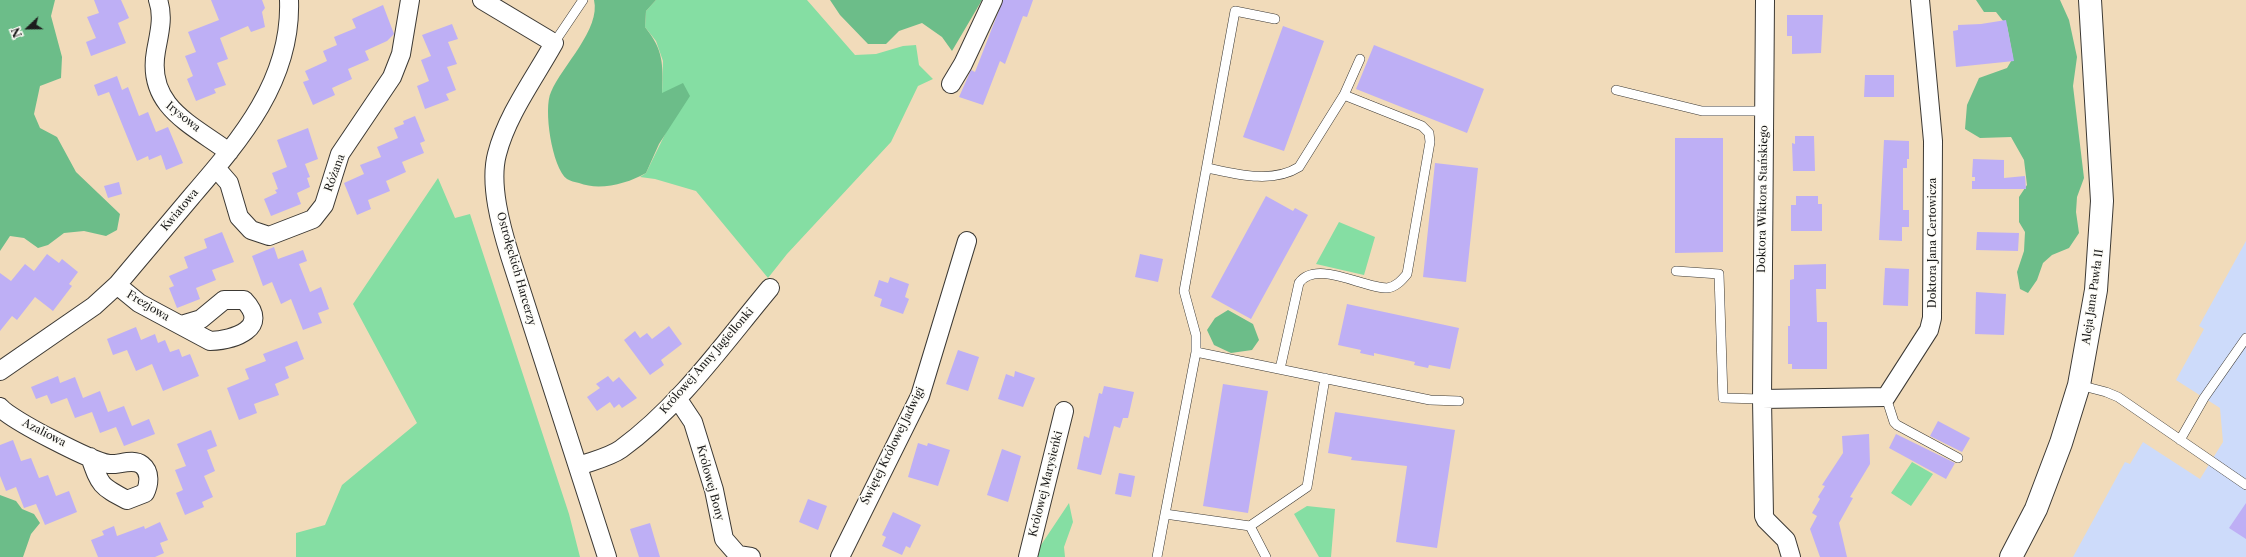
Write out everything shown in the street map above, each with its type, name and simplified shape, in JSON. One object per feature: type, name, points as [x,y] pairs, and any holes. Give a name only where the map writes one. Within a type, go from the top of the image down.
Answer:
[{"type":"street","name":"Irysowa","points":[[158,0],[162,17],[155,57],[154,78],[158,90],[163,100],[175,112],[229,152]]},
{"type":"street","name":"Kwiatowa","points":[[0,371],[94,306],[117,285],[245,132],[272,86],[286,40],[290,16],[289,0]]},
{"type":"street","name":"Różana","points":[[216,168],[229,183],[240,217],[252,230],[269,236],[313,219],[324,205],[340,154],[392,78],[401,54],[410,0]]},
{"type":"street","points":[[482,0],[554,43]]},
{"type":"street","points":[[951,84],[963,64],[993,0]]},
{"type":"street","name":"Doktora Wiktora Stańskiego","points":[[1762,399],[1765,0]]},
{"type":"street","name":"Doktora Jana Certowicza","points":[[1886,397],[1929,330],[1934,308],[1933,141],[1920,0]]},
{"type":"street","name":"Aleja Jana Pawła II","points":[[2011,557],[2036,509],[2061,443],[2079,385],[2096,290],[2102,201],[2090,0]]},
{"type":"street","name":"Ostrołęckich Harcerzy","points":[[554,43],[508,124],[496,155],[495,192],[500,224],[607,557]]},
{"type":"street","name":"Świętej Królowej Jadwigi","points":[[840,557],[920,396],[967,241]]},
{"type":"street","name":"Frezjowa","points":[[117,285],[139,303],[181,325]]},
{"type":"street","name":"Królowej Anny Jagiellonki","points":[[579,466],[620,450],[677,398],[770,288]]},
{"type":"street","points":[[1791,557],[1786,540],[1766,520],[1764,516],[1762,399],[1886,397]]},
{"type":"street","name":"Królowej Bony","points":[[677,398],[692,422],[714,490],[724,539],[738,555],[751,557]]},
{"type":"street","name":"Azaliowa","points":[[0,407],[11,417],[90,457]]},
{"type":"street","name":"Królowej Marysieńki","points":[[1028,557],[1064,411]]},
{"type":"lane","points":[[554,43],[583,0]]},
{"type":"lane","points":[[1157,557],[1196,352],[1196,335],[1184,291],[1236,12],[1274,19]]},
{"type":"lane","points":[[1208,168],[1250,177],[1294,171],[1304,160],[1344,95],[1360,60]]},
{"type":"lane","points":[[1616,90],[1702,111],[1764,111]]},
{"type":"lane","points":[[1280,369],[1299,282],[1302,277],[1316,272],[1387,288],[1401,282],[1407,274],[1430,142],[1429,133],[1422,126],[1344,95]]},
{"type":"lane","points":[[1676,271],[1719,274],[1723,398],[1762,399]]},
{"type":"lane","points":[[2180,440],[2204,398],[2244,344]]},
{"type":"lane","points":[[1196,352],[1430,400],[1459,401]]},
{"type":"lane","points":[[1165,514],[1250,526],[1307,487],[1325,378]]},
{"type":"lane","points":[[2079,385],[2106,392],[2118,397],[2246,485]]},
{"type":"lane","points":[[1886,397],[1894,422],[1897,425],[1958,458]]},
{"type":"lane","points":[[1250,526],[1266,557]]},
{"type":"shaded area","points":[[2246,241],[2246,557],[2073,557],[2125,462],[2130,464],[2143,442],[2200,479],[2223,442],[2220,408],[2176,380],[2204,329],[2199,326]]},
{"type":"green space","points":[[0,0],[55,0],[51,16],[62,57],[61,78],[40,86],[34,114],[40,128],[57,137],[76,172],[120,214],[117,230],[106,236],[84,231],[64,233],[48,245],[38,248],[24,238],[10,236],[0,251]]},
{"type":"green space","points":[[594,0],[656,0],[646,11],[645,27],[656,43],[661,58],[662,93],[683,83],[690,96],[659,144],[646,173],[622,183],[604,186],[587,185],[571,181],[562,173],[553,151],[550,137],[548,111],[551,92],[556,82],[579,47],[592,23],[595,11]]},
{"type":"green space","points":[[656,0],[807,0],[855,55],[876,54],[903,46],[916,45],[919,65],[933,79],[918,86],[891,142],[787,254],[768,278],[696,191],[655,179],[640,177],[646,173],[670,124],[662,94],[663,61],[656,41],[645,27],[646,11]]},
{"type":"green space","points":[[830,0],[982,0],[952,51],[942,37],[922,23],[899,31],[886,44],[868,44],[840,15]]},
{"type":"green space","points":[[1976,0],[2060,0],[2069,20],[2077,57],[2073,86],[2084,178],[2077,197],[2076,212],[2079,233],[2069,248],[2052,255],[2043,263],[2037,280],[2028,293],[2020,289],[2017,272],[2024,251],[2025,232],[2019,222],[2019,197],[2027,185],[2024,160],[2011,137],[1980,138],[1965,129],[1967,105],[1979,78],[2007,68],[2013,58],[2007,26],[1996,12],[1984,12]]},
{"type":"green space","points":[[438,178],[455,218],[470,214],[569,514],[580,557],[296,557],[296,533],[325,525],[342,485],[417,423],[353,304]]},
{"type":"green space","points":[[1339,222],[1375,237],[1364,275],[1316,264]]},
{"type":"green space","points":[[1228,310],[1253,324],[1259,340],[1252,350],[1231,353],[1214,345],[1207,330],[1215,318]]},
{"type":"green space","points":[[1912,462],[1933,474],[1911,506],[1891,493]]},
{"type":"green space","points":[[0,495],[16,501],[22,509],[34,514],[40,523],[31,534],[23,557],[0,557]]},
{"type":"green space","points":[[1069,503],[1073,522],[1064,547],[1065,557],[1033,557]]},
{"type":"green space","points":[[1307,506],[1335,509],[1331,557],[1319,557],[1294,514]]},
{"type":"building","points":[[94,0],[121,0],[129,18],[118,23],[126,43],[91,56],[86,42],[96,38],[87,17],[99,13]]},
{"type":"building","points":[[211,0],[262,0],[265,8],[262,12],[265,27],[251,32],[248,26],[220,38],[228,59],[217,63],[226,85],[214,89],[216,93],[196,101],[187,79],[193,76],[185,56],[196,52],[188,32],[219,20]]},
{"type":"building","points":[[1003,0],[1033,0],[1027,17],[1023,16],[1005,64],[1000,61],[983,105],[959,97],[971,70],[975,72]]},
{"type":"building","points":[[383,5],[394,34],[387,41],[365,51],[369,60],[348,69],[352,79],[332,88],[335,95],[313,105],[303,82],[309,80],[305,71],[327,61],[323,51],[337,45],[334,37],[356,28],[352,19]]},
{"type":"building","points":[[1787,15],[1823,15],[1821,53],[1792,54],[1792,36],[1787,36]]},
{"type":"building","points":[[2006,20],[2014,61],[1956,67],[1953,31],[1958,30],[1958,25],[1981,24]]},
{"type":"building","points":[[452,24],[458,39],[448,42],[457,64],[447,67],[456,90],[446,94],[449,100],[425,109],[417,86],[429,81],[421,60],[431,56],[422,35]]},
{"type":"building","points":[[1283,26],[1324,41],[1284,151],[1243,137]]},
{"type":"building","points":[[1374,45],[1484,89],[1467,133],[1356,89]]},
{"type":"building","points":[[1865,75],[1894,75],[1894,97],[1864,97]]},
{"type":"building","points":[[117,76],[122,90],[128,87],[139,116],[148,112],[156,132],[168,127],[183,163],[166,170],[161,155],[149,160],[148,156],[137,161],[109,92],[98,96],[94,85]]},
{"type":"building","points":[[415,116],[425,141],[420,143],[424,153],[402,162],[406,172],[386,181],[390,191],[368,200],[371,209],[357,215],[344,183],[364,174],[360,165],[381,157],[377,147],[398,138],[394,128],[404,124],[403,121]]},
{"type":"building","points":[[308,128],[318,159],[305,164],[310,177],[307,178],[310,187],[297,193],[301,204],[271,216],[264,199],[277,193],[275,190],[278,189],[272,173],[287,167],[277,140]]},
{"type":"building","points":[[1795,136],[1814,136],[1815,171],[1793,171],[1792,143],[1795,144]]},
{"type":"building","points":[[1675,138],[1723,138],[1723,252],[1675,253]]},
{"type":"building","points":[[1884,140],[1909,141],[1909,159],[1907,159],[1907,168],[1903,168],[1903,210],[1909,210],[1909,227],[1902,227],[1902,241],[1879,240]]},
{"type":"building","points":[[1973,159],[2004,160],[2004,178],[2025,176],[2026,189],[1972,189],[1972,181],[1975,181],[1975,177],[1972,177]]},
{"type":"building","points":[[1435,163],[1478,168],[1466,282],[1423,277]]},
{"type":"building","points":[[119,182],[122,194],[108,198],[104,186]]},
{"type":"building","points":[[1266,196],[1293,211],[1295,208],[1308,215],[1251,319],[1211,297]]},
{"type":"building","points":[[1796,196],[1818,196],[1818,204],[1822,204],[1822,231],[1791,231],[1791,205],[1796,205]]},
{"type":"building","points":[[222,232],[234,262],[212,270],[216,280],[196,288],[200,299],[177,308],[169,288],[174,286],[169,276],[188,268],[184,257],[207,248],[204,239]]},
{"type":"building","points":[[1977,232],[2019,233],[2018,251],[1976,250]]},
{"type":"building","points":[[274,247],[278,259],[303,250],[307,261],[299,264],[310,292],[321,287],[329,309],[318,313],[322,323],[303,330],[291,299],[281,304],[272,282],[263,286],[252,256]]},
{"type":"building","points":[[47,254],[59,263],[62,259],[78,272],[69,284],[72,286],[53,311],[35,297],[17,320],[12,316],[0,331],[0,273],[11,281],[25,264],[34,271]]},
{"type":"building","points":[[1140,254],[1163,259],[1158,282],[1135,277]]},
{"type":"building","points":[[1826,264],[1826,289],[1816,289],[1817,322],[1827,322],[1827,369],[1792,369],[1792,364],[1788,364],[1788,326],[1790,326],[1790,280],[1794,279],[1794,265]]},
{"type":"building","points":[[1885,268],[1909,269],[1908,306],[1883,305]]},
{"type":"building","points":[[890,277],[909,284],[905,297],[909,299],[903,314],[880,306],[882,299],[874,296],[879,280],[888,283]]},
{"type":"building","points":[[1976,292],[2006,294],[2004,335],[1975,334]]},
{"type":"building","points":[[1347,304],[1459,328],[1450,369],[1429,365],[1428,368],[1414,365],[1415,362],[1374,353],[1374,356],[1360,353],[1361,350],[1338,345]]},
{"type":"building","points":[[669,326],[682,344],[661,360],[664,365],[650,375],[624,340],[635,331],[640,338],[647,333],[652,339]]},
{"type":"building","points":[[136,327],[141,340],[155,334],[158,343],[165,340],[170,352],[179,349],[182,357],[190,354],[199,376],[163,391],[152,364],[136,371],[127,350],[113,355],[107,339]]},
{"type":"building","points":[[297,341],[304,359],[285,367],[289,378],[275,384],[279,395],[254,404],[257,413],[239,420],[227,388],[249,379],[245,369],[266,361],[263,354]]},
{"type":"building","points":[[958,350],[979,357],[968,391],[946,384]]},
{"type":"building","points":[[1015,371],[1035,378],[1023,407],[998,399],[1006,374],[1014,377]]},
{"type":"building","points":[[58,376],[60,383],[75,377],[83,398],[100,391],[108,412],[124,406],[132,426],[149,419],[155,434],[124,446],[116,427],[100,433],[92,412],[75,418],[67,398],[51,404],[47,395],[36,399],[31,387]]},
{"type":"building","points":[[608,376],[613,382],[619,377],[637,398],[622,408],[619,404],[614,408],[610,402],[597,411],[587,397],[600,388],[596,384]]},
{"type":"building","points":[[1223,384],[1268,391],[1248,513],[1203,506]]},
{"type":"building","points":[[1104,386],[1134,392],[1128,418],[1123,418],[1120,428],[1114,426],[1101,475],[1077,469],[1084,436],[1089,438],[1099,393],[1102,394]]},
{"type":"building","points":[[1335,412],[1455,430],[1437,548],[1396,542],[1407,466],[1351,460],[1352,457],[1328,453]]},
{"type":"building","points":[[1938,421],[1970,438],[1962,452],[1930,436]]},
{"type":"building","points":[[211,430],[217,446],[207,450],[215,471],[204,476],[213,497],[202,502],[204,507],[185,515],[176,493],[183,490],[175,470],[186,466],[177,444]]},
{"type":"building","points":[[1869,434],[1870,464],[1850,497],[1853,498],[1839,523],[1847,557],[1820,557],[1810,529],[1817,516],[1812,513],[1820,499],[1818,497],[1825,486],[1822,485],[1843,453],[1842,436]]},
{"type":"building","points":[[1896,434],[1955,463],[1946,479],[1889,448]]},
{"type":"building","points":[[13,440],[21,461],[31,458],[39,478],[48,475],[56,496],[69,491],[77,512],[45,525],[36,504],[24,508],[16,487],[6,491],[0,476],[0,445]]},
{"type":"building","points":[[918,443],[927,446],[928,443],[950,450],[938,486],[908,477]]},
{"type":"building","points":[[1002,449],[1021,456],[1008,502],[987,495]]},
{"type":"building","points":[[1119,473],[1135,476],[1131,497],[1115,494]]},
{"type":"building","points":[[808,499],[827,506],[818,530],[799,522]]},
{"type":"building","points":[[2246,503],[2246,539],[2229,528]]},
{"type":"building","points":[[893,512],[921,525],[910,548],[906,546],[902,555],[882,546],[886,537],[882,535]]},
{"type":"building","points":[[160,522],[168,540],[160,543],[164,553],[155,557],[98,557],[91,540],[104,535],[102,531],[114,526],[117,536],[144,526],[145,529]]},
{"type":"building","points":[[650,523],[660,557],[639,557],[630,529]]}]
